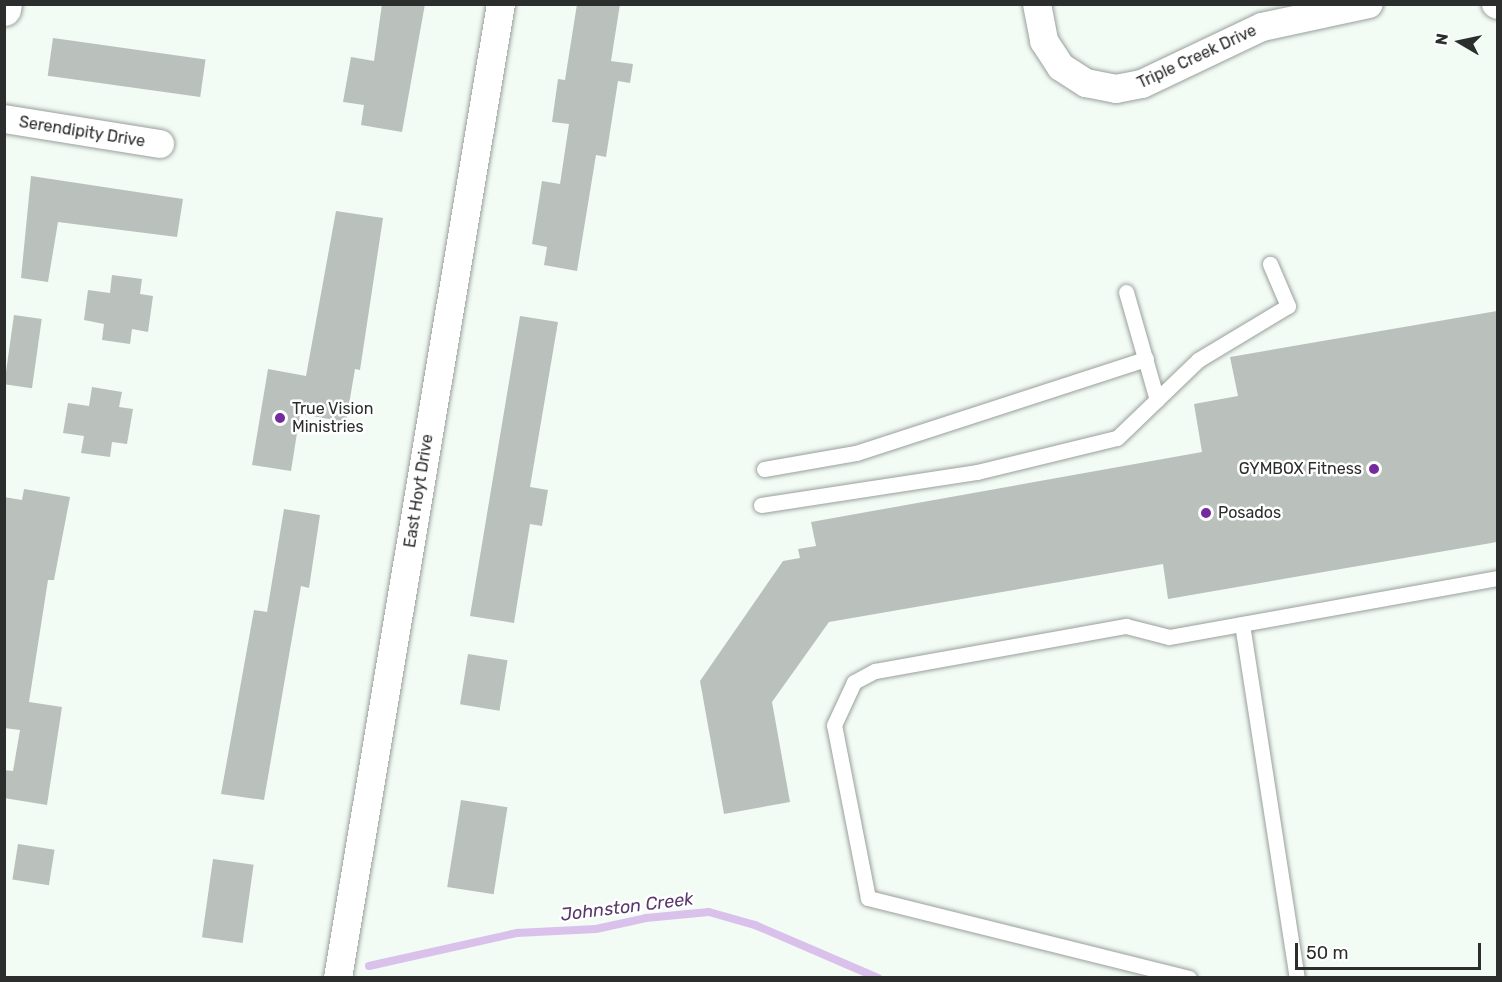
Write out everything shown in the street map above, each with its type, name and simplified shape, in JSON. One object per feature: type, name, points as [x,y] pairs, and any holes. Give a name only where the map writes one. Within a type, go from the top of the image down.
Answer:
[{"type":"street","points":[[4,9],[5,4]]},
{"type":"street","name":"East Hoyt Drive","points":[[338,978],[501,4]]},
{"type":"street","name":"Triple Creek Drive","points":[[1037,4],[1044,41],[1061,67],[1086,83],[1116,89],[1142,84],[1286,19],[1369,4]]},
{"type":"street","name":"Serendipity Drive","points":[[4,119],[160,144]]},
{"type":"lane","points":[[761,505],[977,472],[1117,438],[1198,360],[1288,306],[1270,264]]},
{"type":"lane","points":[[1126,292],[1157,400]]},
{"type":"lane","points":[[764,469],[856,453],[1146,359]]},
{"type":"lane","points":[[1189,978],[868,898],[834,719],[854,682],[875,671],[1126,626],[1169,637],[1497,578]]},
{"type":"lane","points":[[1242,624],[1297,978]]},
{"type":"building","points":[[382,4],[425,4],[402,132],[361,125],[364,105],[343,102],[351,57],[374,61]]},
{"type":"building","points":[[577,4],[620,4],[611,61],[633,64],[630,83],[618,81],[606,157],[596,155],[577,271],[544,265],[547,247],[532,244],[542,181],[560,184],[569,124],[552,122],[558,79],[565,80]]},
{"type":"building","points":[[53,38],[206,59],[200,97],[48,76]]},
{"type":"building","points":[[31,176],[183,199],[177,237],[58,222],[48,282],[21,278]]},
{"type":"building","points":[[336,211],[383,218],[360,370],[355,369],[346,422],[300,414],[291,471],[252,465],[268,369],[306,376]]},
{"type":"building","points":[[112,275],[142,279],[140,294],[153,296],[148,332],[132,329],[130,344],[102,340],[104,324],[84,320],[88,290],[110,293]]},
{"type":"building","points":[[1497,311],[1497,542],[1168,599],[1163,564],[829,622],[772,702],[790,802],[724,814],[700,681],[783,561],[800,558],[798,549],[816,546],[811,522],[1202,452],[1194,404],[1238,396],[1230,357]]},
{"type":"building","points":[[14,315],[42,319],[32,388],[4,384]]},
{"type":"building","points":[[520,316],[558,322],[530,487],[548,490],[542,526],[530,524],[514,623],[470,616]]},
{"type":"building","points":[[92,387],[122,392],[119,407],[133,409],[127,444],[112,442],[110,457],[81,453],[84,436],[63,433],[68,403],[89,406]]},
{"type":"building","points":[[24,489],[70,497],[54,580],[48,580],[29,702],[62,707],[47,805],[4,798],[4,770],[13,771],[20,730],[4,728],[4,497],[22,500]]},
{"type":"building","points":[[284,509],[320,515],[309,588],[301,586],[264,800],[221,794],[254,610],[267,612]]},
{"type":"building","points":[[468,654],[508,660],[500,711],[460,704]]},
{"type":"building","points":[[461,800],[507,807],[494,894],[447,887]]},
{"type":"building","points":[[18,844],[55,850],[49,885],[12,880]]},
{"type":"building","points":[[213,859],[254,865],[243,943],[202,937]]},
{"type":"waterway","name":"Johnston Creek","points":[[369,966],[517,933],[596,929],[646,918],[709,912],[755,925],[878,978]]},
{"type":"place","name":"True Vision Ministries","points":[[280,418]]},
{"type":"place","name":"GYMBOX Fitness","points":[[1374,469]]},
{"type":"place","name":"Posados","points":[[1206,513]]}]
